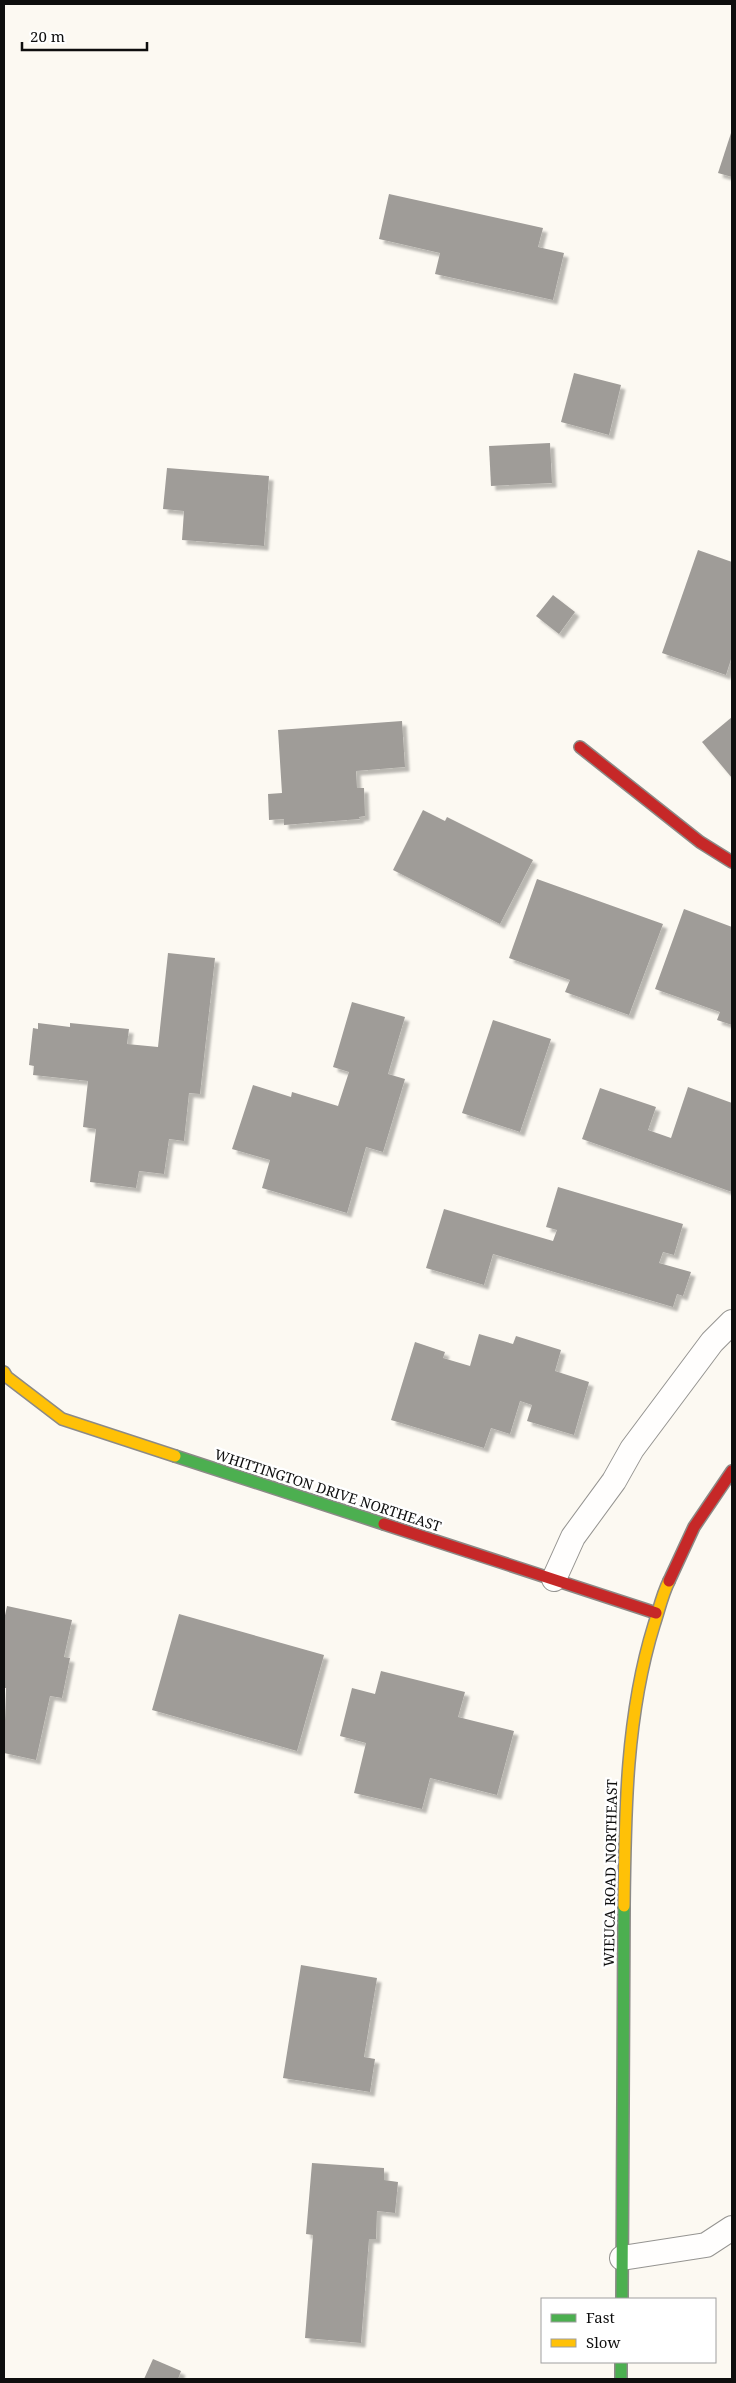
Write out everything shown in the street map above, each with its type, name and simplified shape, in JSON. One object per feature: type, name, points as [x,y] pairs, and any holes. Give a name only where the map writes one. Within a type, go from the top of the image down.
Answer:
[{"type":"street","points":[[580,747],[700,842],[732,862]]},
{"type":"street","name":"WHITTINGTON DRIVE NORTHEAST","points":[[4,1372],[7,1377],[62,1420],[656,1613]]},
{"type":"street","name":"WIEUCA ROAD NORTHEAST","points":[[622,2298],[624,1802],[634,1706],[656,1613],[678,1554],[712,1497],[732,1471]]},
{"type":"street","points":[[621,2363],[621,2379]]},
{"type":"lane","points":[[554,1579],[573,1538],[614,1481],[632,1449],[712,1342],[732,1322]]},
{"type":"lane","points":[[622,2258],[706,2245],[732,2228]]},
{"type":"building","points":[[732,130],[732,177],[718,173]]},
{"type":"building","points":[[389,194],[543,228],[538,247],[564,253],[553,300],[435,274],[440,253],[379,239]]},
{"type":"building","points":[[574,373],[621,385],[609,435],[561,422]]},
{"type":"building","points":[[550,443],[552,483],[491,486],[489,446]]},
{"type":"building","points":[[167,468],[269,476],[264,546],[182,540],[184,511],[163,509]]},
{"type":"building","points":[[698,550],[732,562],[732,656],[726,675],[662,653]]},
{"type":"building","points":[[553,595],[575,612],[559,634],[536,616]]},
{"type":"building","points":[[732,717],[732,778],[702,742]]},
{"type":"building","points":[[402,721],[405,767],[356,771],[357,788],[364,788],[365,816],[359,817],[360,819],[284,825],[284,819],[269,820],[268,794],[282,793],[278,730]]},
{"type":"building","points":[[423,810],[445,821],[447,817],[533,860],[500,924],[393,870]]},
{"type":"building","points":[[537,879],[663,924],[629,1015],[565,992],[570,980],[509,958]]},
{"type":"building","points":[[684,909],[732,927],[732,1025],[717,1020],[720,1012],[655,989]]},
{"type":"building","points":[[168,953],[215,958],[200,1094],[189,1093],[184,1141],[169,1139],[164,1174],[139,1171],[136,1188],[90,1182],[96,1129],[83,1127],[88,1081],[33,1075],[34,1066],[29,1065],[33,1028],[38,1029],[38,1023],[70,1027],[70,1023],[129,1029],[127,1044],[158,1047]]},
{"type":"building","points":[[352,1002],[405,1017],[388,1074],[405,1079],[383,1152],[366,1147],[347,1213],[262,1188],[270,1160],[232,1149],[253,1085],[291,1097],[292,1092],[338,1106],[349,1072],[333,1067]]},
{"type":"building","points":[[493,1020],[551,1039],[520,1132],[462,1113]]},
{"type":"building","points":[[688,1087],[732,1103],[732,1192],[582,1139],[600,1088],[656,1107],[648,1130],[671,1138]]},
{"type":"building","points":[[558,1187],[683,1224],[674,1255],[663,1252],[659,1263],[691,1272],[683,1296],[677,1294],[673,1307],[493,1254],[484,1285],[426,1268],[444,1209],[553,1241],[557,1230],[546,1227]]},
{"type":"building","points":[[479,1334],[513,1344],[516,1336],[561,1350],[555,1371],[589,1382],[574,1435],[527,1421],[532,1405],[520,1401],[510,1434],[491,1428],[484,1448],[391,1420],[415,1342],[445,1352],[443,1358],[470,1366]]},
{"type":"building","points":[[7,1606],[72,1620],[64,1657],[70,1658],[62,1698],[50,1696],[36,1760],[4,1753],[6,1688],[4,1688],[4,1620]]},
{"type":"building","points":[[179,1614],[324,1655],[297,1751],[152,1710]]},
{"type":"building","points":[[381,1671],[465,1692],[458,1717],[514,1731],[497,1795],[430,1778],[422,1809],[354,1793],[366,1743],[340,1736],[352,1688],[375,1694]]},
{"type":"building","points":[[301,1965],[377,1978],[364,2057],[375,2059],[370,2092],[283,2078]]},
{"type":"building","points":[[312,2163],[384,2168],[384,2180],[398,2182],[395,2213],[377,2211],[376,2239],[369,2239],[361,2343],[305,2338],[313,2235],[306,2234]]},
{"type":"building","points":[[153,2359],[181,2371],[178,2379],[144,2379]]},
{"type":"traffic: fast","points":[[175,1456],[384,1524]]},
{"type":"traffic: fast","points":[[622,2298],[624,1906]]},
{"type":"traffic: fast","points":[[621,2363],[621,2379]]},
{"type":"traffic: slow","points":[[4,1372],[7,1377],[62,1419],[175,1456]]},
{"type":"traffic: slow","points":[[624,1906],[625,1835],[632,1729],[645,1659],[664,1592],[669,1581]]},
{"type":"traffic: jam","points":[[580,747],[700,842],[732,862]]},
{"type":"traffic: jam","points":[[669,1581],[694,1527],[732,1471]]},
{"type":"traffic: jam","points":[[384,1524],[656,1613]]}]
